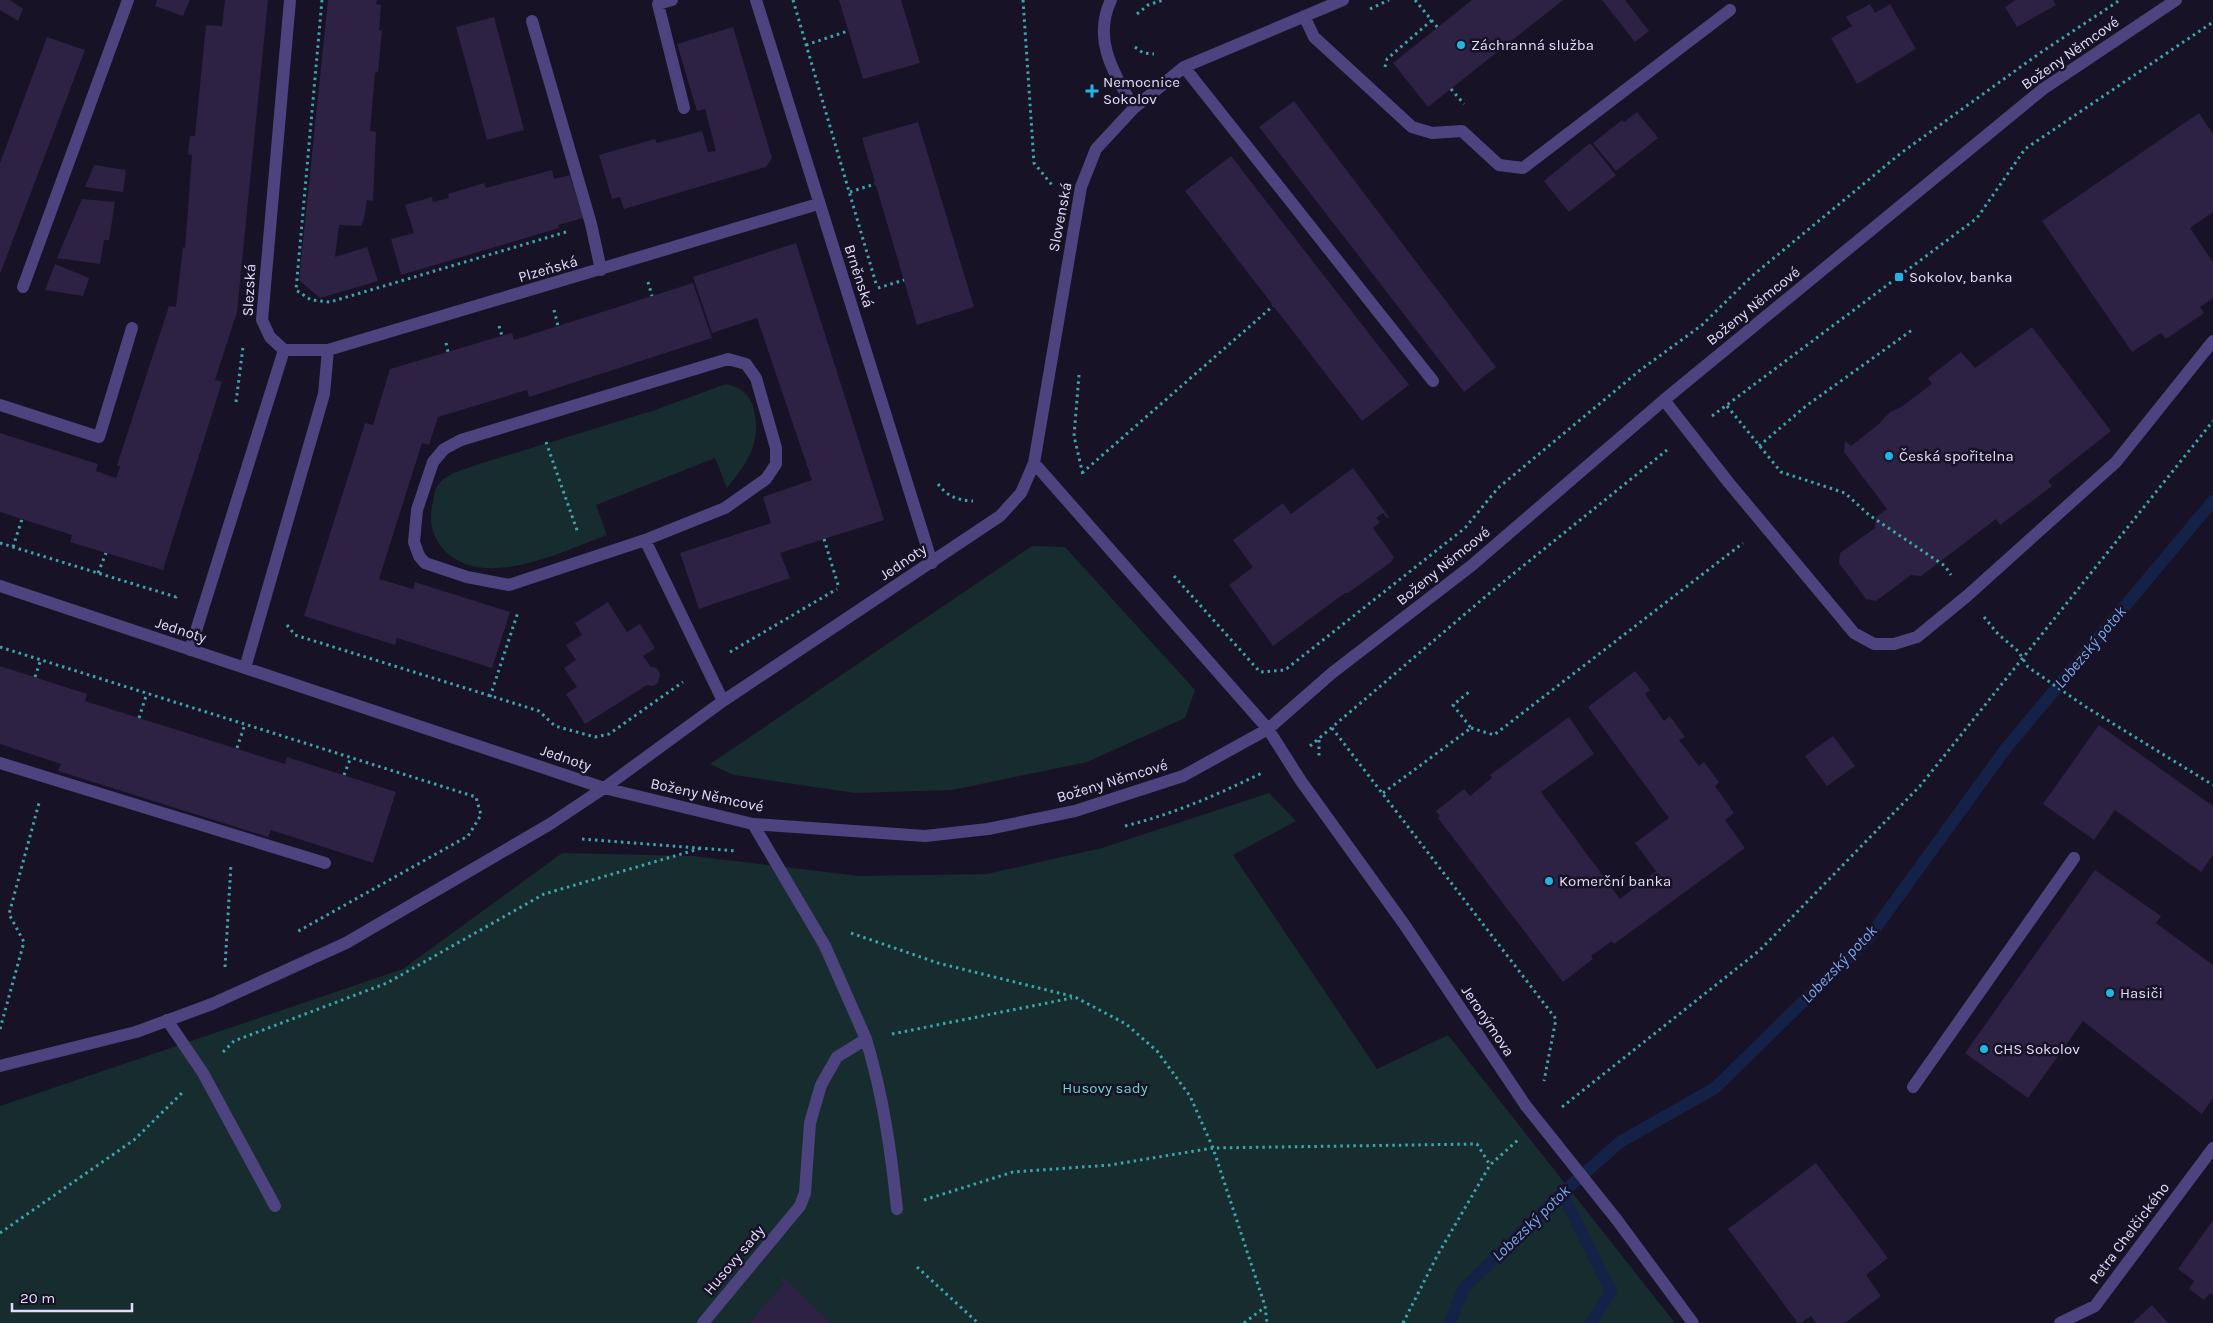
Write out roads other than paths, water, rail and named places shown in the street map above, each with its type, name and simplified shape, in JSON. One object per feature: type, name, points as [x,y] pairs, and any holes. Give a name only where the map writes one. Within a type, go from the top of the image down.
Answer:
[{"type":"street","points":[[23,287],[128,0]]},
{"type":"street","name":"Slezská","points":[[284,350],[270,337],[262,320],[290,0]]},
{"type":"street","points":[[672,0],[657,2],[684,108]]},
{"type":"street","name":"Brněnská","points":[[756,0],[818,204],[872,368],[932,563]]},
{"type":"street","points":[[1111,0],[1106,10],[1103,40],[1114,73],[1134,108]]},
{"type":"street","name":"Slovenská","points":[[1034,463],[1081,187],[1096,149],[1134,108],[1184,67],[1343,0]]},
{"type":"street","name":"Boženy Němcové","points":[[604,788],[753,824],[925,836],[988,829],[1074,811],[1183,776],[1268,729],[1332,672],[1471,566],[1664,400],[2043,89],[2176,0]]},
{"type":"street","points":[[1304,16],[1314,37],[1412,127],[1432,133],[1462,131],[1499,166],[1523,168],[1730,10]]},
{"type":"street","points":[[532,21],[591,224],[601,270]]},
{"type":"street","points":[[1184,67],[1433,381]]},
{"type":"street","name":"Plzeňská","points":[[284,350],[328,350],[818,204]]},
{"type":"street","points":[[0,405],[99,437],[132,328]]},
{"type":"street","points":[[1664,400],[1854,633],[1874,644],[1894,644],[1917,637],[1967,596],[2116,462],[2213,341]]},
{"type":"street","points":[[190,650],[284,350]]},
{"type":"street","points":[[245,668],[324,394],[328,350]]},
{"type":"street","points":[[728,359],[746,364],[756,378],[776,448],[776,464],[766,479],[725,508],[645,540],[509,585],[467,577],[425,563],[418,556],[414,542],[416,510],[432,462],[444,448],[461,440],[728,359]]},
{"type":"street","name":"Jednoty","points":[[0,586],[604,788],[723,701],[1000,516],[1021,493],[1034,463]]},
{"type":"street","name":"Jeronýmova","points":[[1034,463],[1268,729],[1301,781],[1404,924],[1526,1106],[1617,1220],[1693,1323]]},
{"type":"street","points":[[645,540],[723,701]]},
{"type":"street","points":[[0,763],[325,863]]},
{"type":"street","points":[[0,1066],[136,1032],[212,1004],[346,943],[550,824],[604,788]]},
{"type":"street","points":[[753,824],[825,946],[866,1039],[876,1070],[890,1144],[897,1209]]},
{"type":"street","points":[[1913,1087],[2074,858]]},
{"type":"street","points":[[167,1020],[203,1073],[275,1206]]},
{"type":"street","name":"Husovy sady","points":[[703,1323],[800,1206],[806,1193],[810,1123],[821,1085],[837,1058],[866,1039]]},
{"type":"street","name":"Petra Chelčického","points":[[2060,1323],[2095,1306],[2213,1148]]},
{"type":"waterway","name":"Lobezský potok","points":[[1450,1323],[1463,1289],[1562,1193],[1620,1142],[1715,1088],[1869,937],[2007,747],[2213,501]]},
{"type":"waterway","points":[[1562,1193],[1611,1291],[1591,1323]]},
{"type":"place","name":"Záchranná služba","points":[[1461,45]]},
{"type":"place","name":"Nemocnice Sokolov","points":[[1092,91]]},
{"type":"place","name":"Sokolov, banka","points":[[1899,277]]},
{"type":"place","name":"Česká spořitelna","points":[[1889,456]]},
{"type":"place","name":"Komerční banka","points":[[1549,881]]},
{"type":"place","name":"Hasiči","points":[[2110,993]]},
{"type":"place","name":"CHS Sokolov","points":[[1984,1049]]}]
